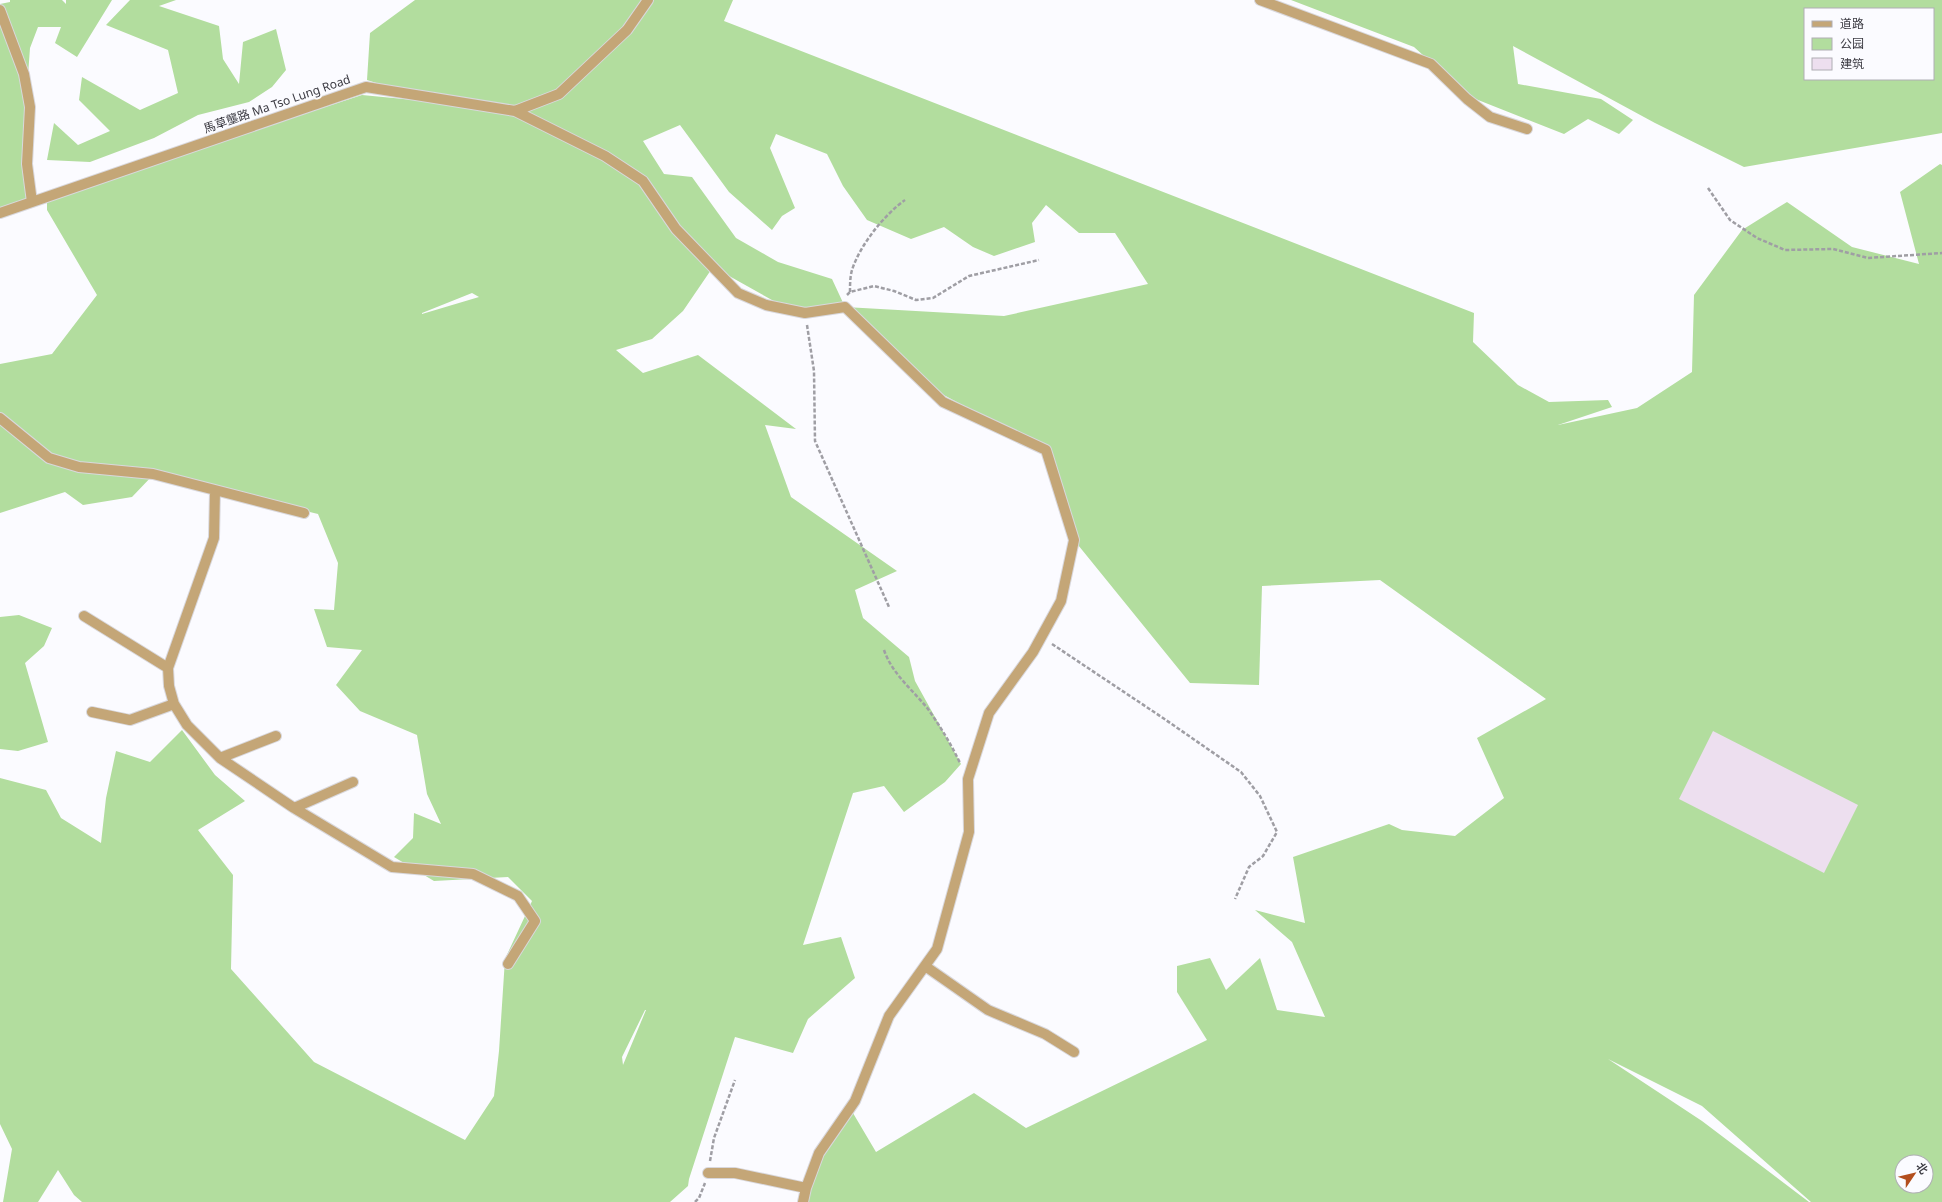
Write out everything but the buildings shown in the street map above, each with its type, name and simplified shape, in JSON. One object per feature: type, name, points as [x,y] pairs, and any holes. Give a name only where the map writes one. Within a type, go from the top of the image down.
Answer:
[{"type":"street","points":[[515,111],[559,94],[627,30],[648,0]]},
{"type":"street","points":[[1260,0],[1431,64],[1467,100],[1490,117],[1527,129]]},
{"type":"street","points":[[0,10],[24,74],[30,107],[26,164],[32,202]]},
{"type":"street","name":"馬草壟路 Ma Tso Lung Road","points":[[0,213],[366,87],[515,111]]},
{"type":"street","points":[[515,111],[605,156],[643,181],[676,229],[738,293],[766,305],[805,313],[845,307],[943,402],[1046,450],[1074,540],[1061,601],[1033,652],[989,713],[968,779],[969,832],[937,949],[889,1016],[855,1101],[819,1153],[806,1188],[803,1202]]},
{"type":"street","points":[[0,418],[50,458],[79,467],[153,474],[304,513]]},
{"type":"street","points":[[215,490],[214,538],[168,668],[174,704],[187,725],[220,758],[294,808],[392,867],[473,874],[518,896],[535,921],[508,964]]},
{"type":"street","points":[[84,616],[168,668]]},
{"type":"street","points":[[92,712],[130,720],[174,704]]},
{"type":"street","points":[[220,758],[276,736]]},
{"type":"street","points":[[294,808],[353,782]]},
{"type":"street","points":[[925,966],[988,1010],[1045,1034],[1074,1052]]},
{"type":"street","points":[[708,1173],[734,1173],[806,1188]]},
{"type":"path","points":[[1708,188],[1730,220],[1757,238],[1785,250],[1833,249],[1868,258],[1942,253]]},
{"type":"path","points":[[850,292],[851,271],[866,242],[891,210],[905,200]]},
{"type":"path","points":[[845,307],[844,299],[850,292],[874,286],[894,291],[916,300],[933,298],[969,276],[1039,260]]},
{"type":"path","points":[[805,313],[814,371],[815,440],[889,607]]},
{"type":"path","points":[[1041,637],[1241,772],[1260,796],[1277,832],[1264,856],[1249,867],[1235,899]]},
{"type":"path","points":[[884,650],[888,663],[928,710],[940,728],[953,748],[968,779]]},
{"type":"path","points":[[695,1202],[699,1198],[708,1173],[714,1138],[735,1080]]},
{"type":"green space","points":[[10,0],[62,0],[66,4],[66,0],[112,0],[77,57],[55,43],[61,27],[38,27],[30,48],[27,89],[32,202],[0,213],[0,4],[10,2]]},
{"type":"green space","points":[[130,0],[176,0],[159,6],[219,26],[223,59],[239,84],[243,42],[276,29],[286,70],[272,87],[249,102],[198,115],[154,138],[90,162],[47,160],[54,123],[78,145],[110,131],[79,100],[82,77],[140,110],[178,93],[168,50],[106,25]]},
{"type":"green space","points":[[415,0],[733,0],[724,21],[1474,313],[1473,342],[1518,385],[1549,402],[1608,400],[1612,407],[1558,425],[1637,408],[1692,372],[1694,295],[1742,230],[1787,202],[1852,247],[1919,264],[1900,192],[1940,164],[1942,165],[1942,1202],[1811,1202],[1702,1106],[1608,1059],[1702,1121],[1809,1202],[806,1202],[809,1180],[850,1108],[876,1152],[974,1093],[1026,1128],[1207,1040],[1177,992],[1177,966],[1210,958],[1226,990],[1260,958],[1277,1010],[1325,1017],[1292,942],[1255,910],[1305,923],[1293,857],[1389,824],[1402,830],[1455,836],[1504,798],[1477,738],[1546,699],[1380,580],[1262,586],[1259,685],[1190,683],[1074,540],[1046,450],[927,386],[845,307],[788,309],[713,267],[683,311],[652,339],[616,350],[643,373],[698,355],[796,429],[765,425],[791,497],[897,571],[855,590],[863,618],[909,657],[915,681],[961,764],[945,782],[904,812],[884,786],[853,793],[803,945],[841,937],[855,978],[808,1019],[793,1053],[735,1037],[688,1186],[670,1202],[82,1202],[74,1195],[58,1170],[38,1202],[3,1202],[12,1149],[0,1124],[0,778],[46,790],[61,818],[101,843],[106,798],[116,751],[150,762],[182,730],[215,775],[245,801],[198,830],[233,875],[231,969],[314,1062],[465,1140],[494,1096],[499,1051],[505,959],[532,901],[508,877],[434,881],[394,857],[413,838],[414,813],[441,824],[427,794],[417,735],[360,711],[336,685],[362,650],[327,647],[314,609],[334,610],[338,563],[318,514],[154,474],[132,497],[83,505],[65,492],[0,513],[0,364],[52,354],[97,295],[47,210],[47,197],[362,95],[435,102],[367,80],[370,33]],"holes":[[[680,125],[729,192],[772,230],[782,216],[795,208],[770,148],[776,134],[827,154],[843,186],[867,220],[911,239],[944,227],[973,247],[994,256],[1035,242],[1032,223],[1046,205],[1079,233],[1115,233],[1148,284],[1004,316],[845,307],[832,279],[778,262],[736,238],[692,177],[664,174],[643,141]],[[472,293],[479,297],[422,314],[422,313]],[[646,1010],[623,1065],[622,1057]]]},
{"type":"green space","points":[[1291,0],[1942,0],[1942,133],[1744,167],[1655,123],[1513,46],[1518,84],[1601,99],[1633,120],[1619,134],[1588,119],[1564,134],[1468,96],[1414,47]]},
{"type":"green space","points":[[19,615],[52,628],[44,646],[25,663],[48,742],[18,751],[0,749],[0,617]]}]
